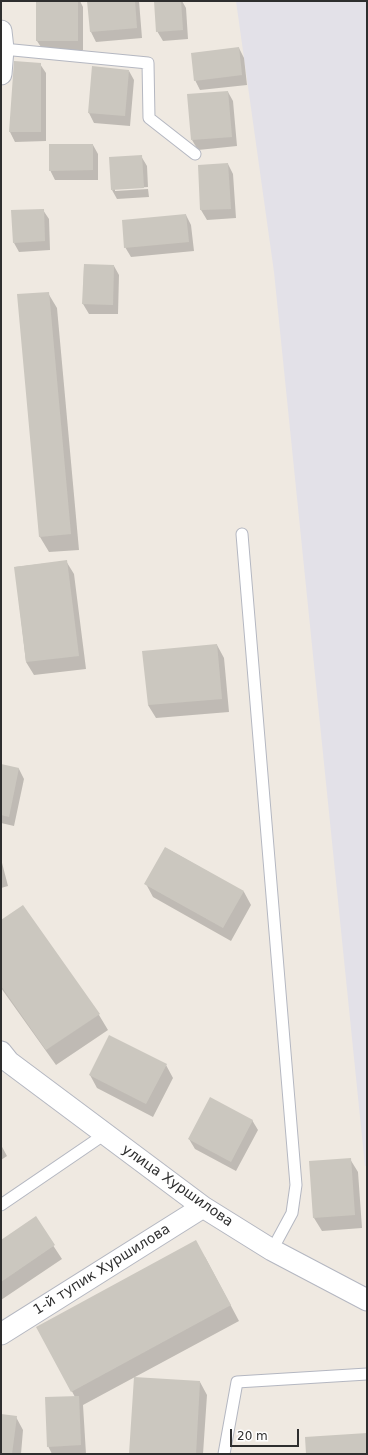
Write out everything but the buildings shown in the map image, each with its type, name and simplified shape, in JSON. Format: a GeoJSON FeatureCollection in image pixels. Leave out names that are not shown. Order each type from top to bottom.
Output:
{"type":"FeatureCollection","features":[{"type":"Feature","properties":{"kind":"street"},"geometry":{"type":"LineString","coordinates":[[1,74],[2,40]]}},
{"type":"Feature","properties":{"kind":"street","name":"улица Хуршилова"},"geometry":{"type":"LineString","coordinates":[[1,1052],[9,1062],[203,1206],[272,1250],[367,1300]]}},
{"type":"Feature","properties":{"kind":"street","name":"1-й тупик Хуршилова"},"geometry":{"type":"LineString","coordinates":[[1,1334],[203,1206]]}},
{"type":"Feature","properties":{"kind":"lane"},"geometry":{"type":"LineString","coordinates":[[2,40],[148,63],[149,118],[195,154]]}},
{"type":"Feature","properties":{"kind":"lane"},"geometry":{"type":"LineString","coordinates":[[242,534],[296,1185],[292,1213],[272,1250]]}},
{"type":"Feature","properties":{"kind":"lane"},"geometry":{"type":"LineString","coordinates":[[1,1204],[105,1134]]}},
{"type":"Feature","properties":{"kind":"lane"},"geometry":{"type":"LineString","coordinates":[[224,1454],[237,1382],[367,1374]]}},
{"type":"Feature","properties":{"kind":"shaded area"},"geometry":{"type":"Polygon","coordinates":[[[236,1],[367,1],[367,1166],[365,1166],[274,272],[236,1]]]}}]}
